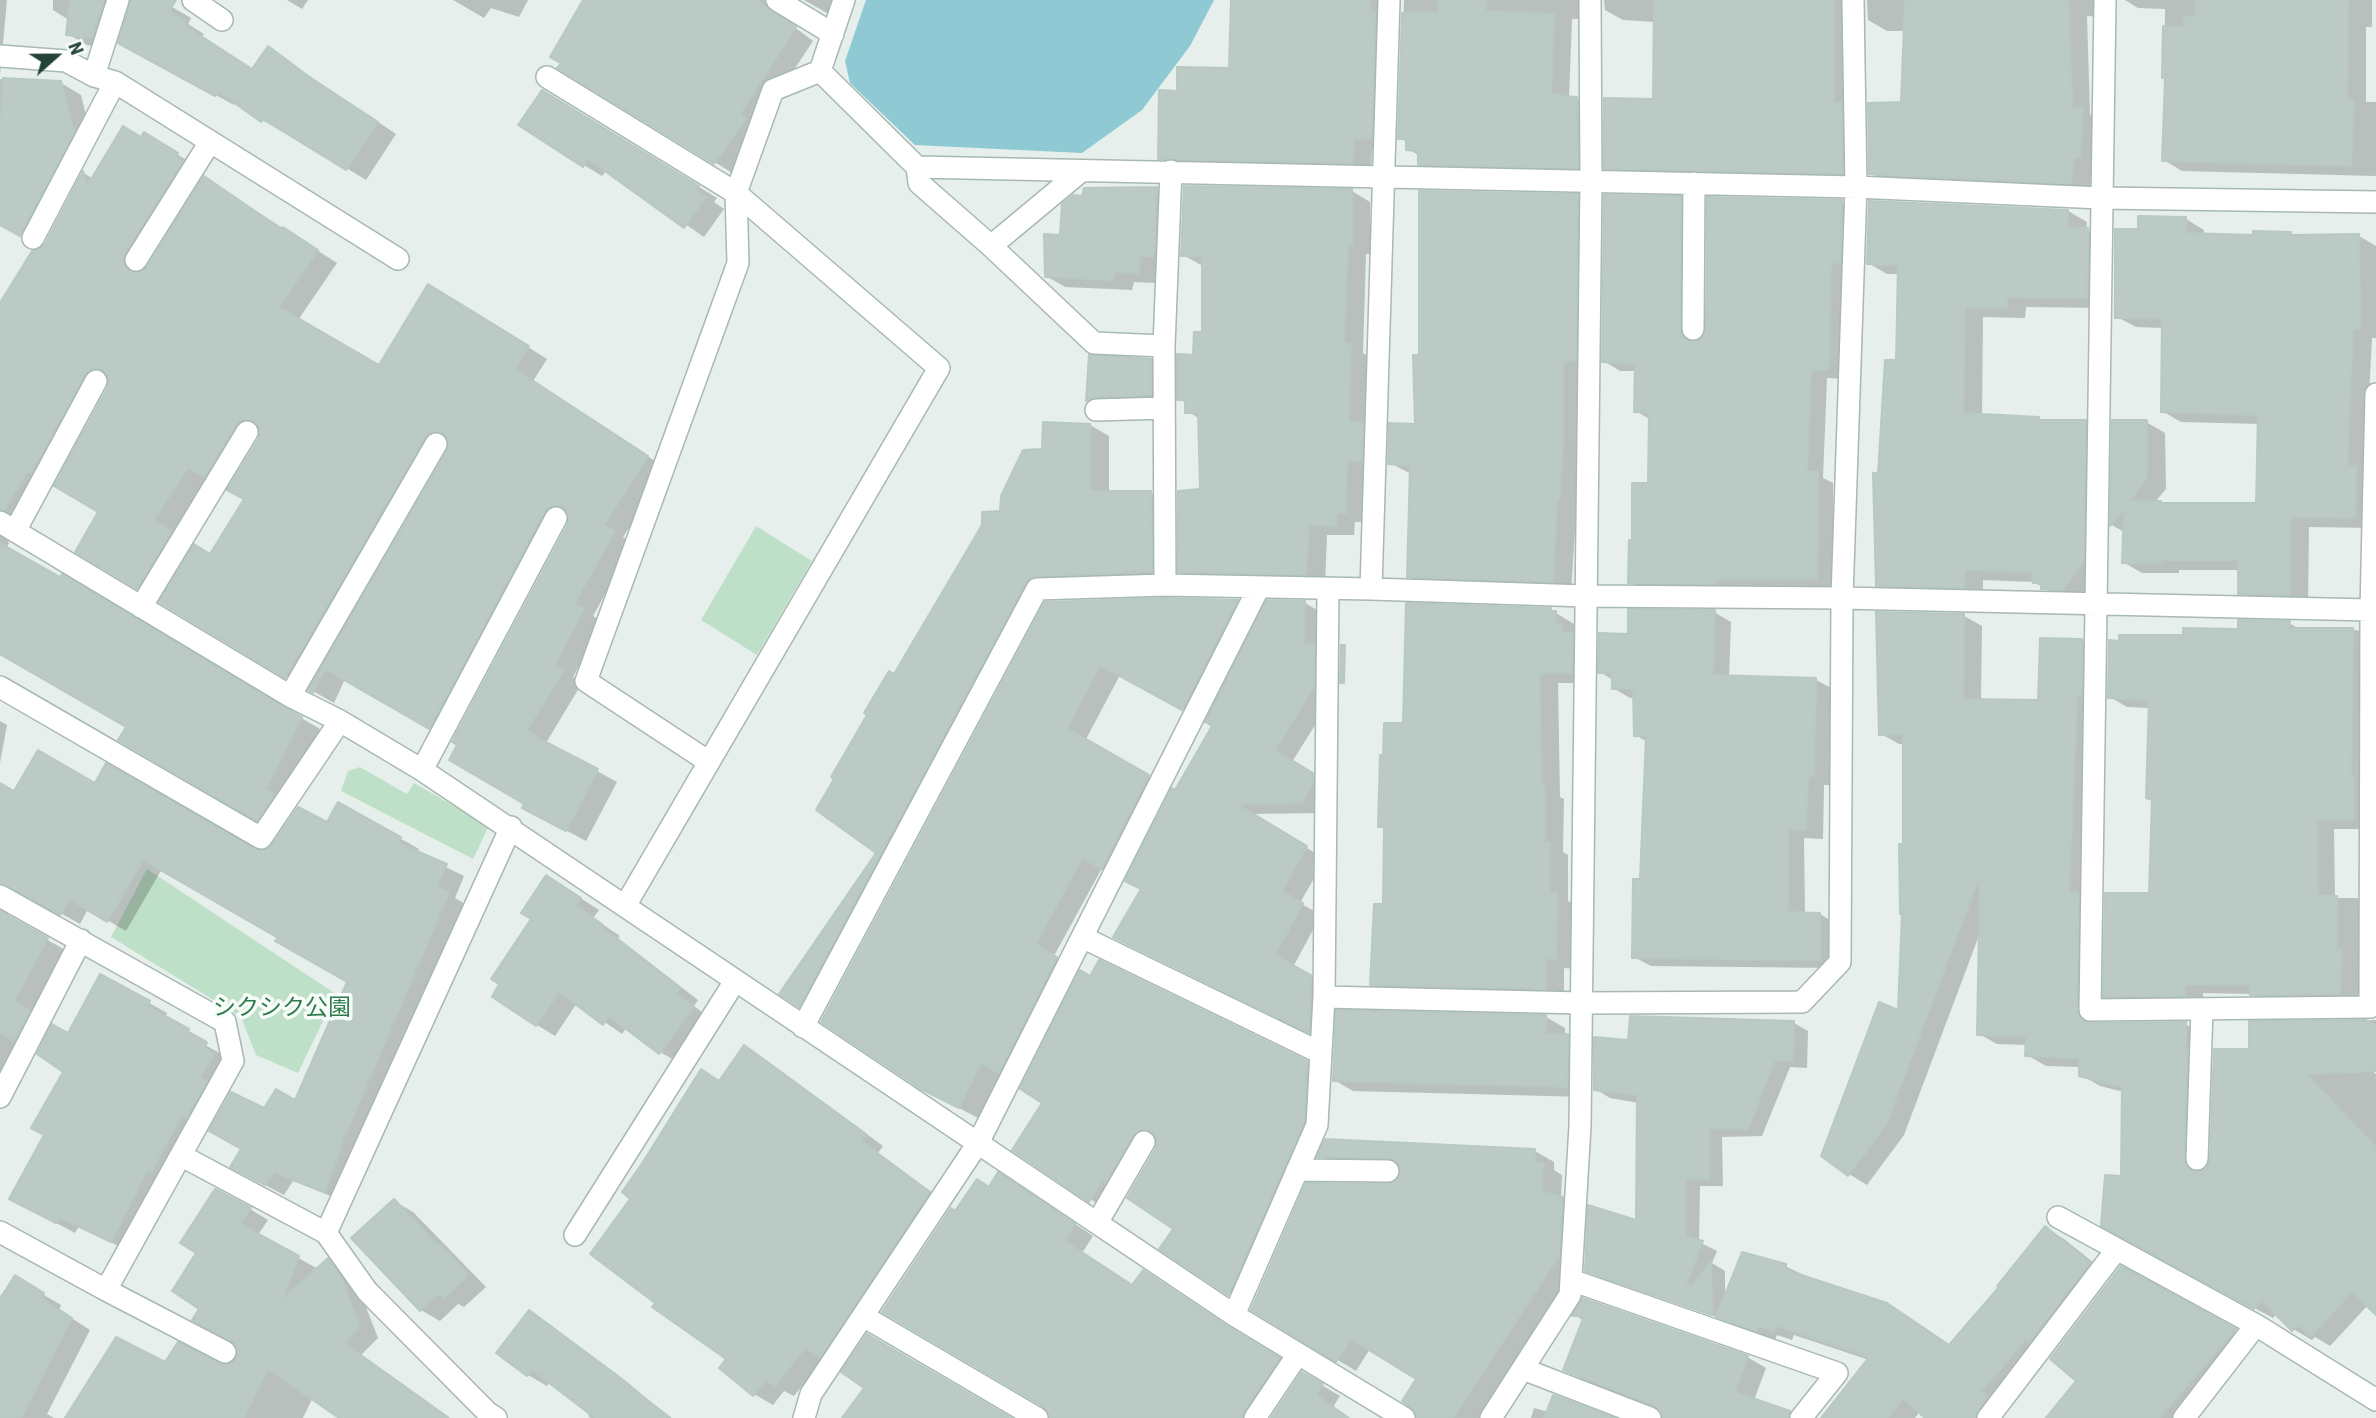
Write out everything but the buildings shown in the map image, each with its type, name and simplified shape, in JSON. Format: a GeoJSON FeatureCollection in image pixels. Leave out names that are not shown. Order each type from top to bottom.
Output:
{"type":"FeatureCollection","features":[{"type":"Feature","properties":{"kind":"street"},"geometry":{"type":"LineString","coordinates":[[94,76],[118,0]]}},
{"type":"Feature","properties":{"kind":"street"},"geometry":{"type":"LineString","coordinates":[[193,0],[222,20]]}},
{"type":"Feature","properties":{"kind":"street"},"geometry":{"type":"LineString","coordinates":[[777,0],[833,34]]}},
{"type":"Feature","properties":{"kind":"street"},"geometry":{"type":"LineString","coordinates":[[709,762],[586,681],[738,263],[736,193],[774,90],[820,71],[844,0]]}},
{"type":"Feature","properties":{"kind":"street"},"geometry":{"type":"LineString","coordinates":[[1371,589],[1389,0]]}},
{"type":"Feature","properties":{"kind":"street"},"geometry":{"type":"LineString","coordinates":[[1491,1418],[1570,1295],[1580,1126],[1582,1003],[1591,181],[1590,0]]}},
{"type":"Feature","properties":{"kind":"street"},"geometry":{"type":"LineString","coordinates":[[1324,997],[1582,1003],[1802,1002],[1840,962],[1842,598],[1856,187],[1853,0]]}},
{"type":"Feature","properties":{"kind":"street"},"geometry":{"type":"LineString","coordinates":[[2105,0],[2090,1010],[2370,1007],[2371,610],[2376,394]]}},
{"type":"Feature","properties":{"kind":"street"},"geometry":{"type":"LineString","coordinates":[[0,56],[66,61],[94,76],[115,82],[398,259]]}},
{"type":"Feature","properties":{"kind":"street"},"geometry":{"type":"LineString","coordinates":[[820,71],[917,167],[919,183],[1094,343],[1164,346]]}},
{"type":"Feature","properties":{"kind":"street"},"geometry":{"type":"LineString","coordinates":[[547,77],[736,193],[939,368],[625,906]]}},
{"type":"Feature","properties":{"kind":"street"},"geometry":{"type":"LineString","coordinates":[[33,238],[115,82]]}},
{"type":"Feature","properties":{"kind":"street"},"geometry":{"type":"LineString","coordinates":[[136,260],[210,142]]}},
{"type":"Feature","properties":{"kind":"street"},"geometry":{"type":"LineString","coordinates":[[917,167],[1694,183],[2101,198],[2376,202]]}},
{"type":"Feature","properties":{"kind":"street"},"geometry":{"type":"LineString","coordinates":[[1165,585],[1163,408],[1171,171]]}},
{"type":"Feature","properties":{"kind":"street"},"geometry":{"type":"LineString","coordinates":[[991,246],[1080,172]]}},
{"type":"Feature","properties":{"kind":"street"},"geometry":{"type":"LineString","coordinates":[[1693,329],[1694,183]]}},
{"type":"Feature","properties":{"kind":"street"},"geometry":{"type":"LineString","coordinates":[[96,381],[7,527],[290,696],[340,721],[422,770],[1234,1315],[1404,1418]]}},
{"type":"Feature","properties":{"kind":"street"},"geometry":{"type":"LineString","coordinates":[[1096,410],[1163,408]]}},
{"type":"Feature","properties":{"kind":"street"},"geometry":{"type":"LineString","coordinates":[[141,607],[247,432]]}},
{"type":"Feature","properties":{"kind":"street"},"geometry":{"type":"LineString","coordinates":[[290,696],[436,444]]}},
{"type":"Feature","properties":{"kind":"street"},"geometry":{"type":"LineString","coordinates":[[422,770],[556,519]]}},
{"type":"Feature","properties":{"kind":"street"},"geometry":{"type":"LineString","coordinates":[[803,1027],[1037,589],[1165,585],[1586,596],[1842,598],[2371,610]]}},
{"type":"Feature","properties":{"kind":"street"},"geometry":{"type":"LineString","coordinates":[[804,1418],[811,1394],[978,1143],[1259,587]]}},
{"type":"Feature","properties":{"kind":"street"},"geometry":{"type":"LineString","coordinates":[[1234,1315],[1317,1125],[1324,997],[1328,589]]}},
{"type":"Feature","properties":{"kind":"street"},"geometry":{"type":"LineString","coordinates":[[0,687],[261,838],[340,721]]}},
{"type":"Feature","properties":{"kind":"street"},"geometry":{"type":"LineString","coordinates":[[326,1233],[510,827]]}},
{"type":"Feature","properties":{"kind":"street"},"geometry":{"type":"LineString","coordinates":[[0,896],[225,1022],[233,1061],[106,1290]]}},
{"type":"Feature","properties":{"kind":"street"},"geometry":{"type":"LineString","coordinates":[[1082,937],[1321,1053]]}},
{"type":"Feature","properties":{"kind":"street"},"geometry":{"type":"LineString","coordinates":[[0,1097],[81,940]]}},
{"type":"Feature","properties":{"kind":"street"},"geometry":{"type":"LineString","coordinates":[[575,1235],[734,981]]}},
{"type":"Feature","properties":{"kind":"street"},"geometry":{"type":"LineString","coordinates":[[2197,1159],[2202,1009]]}},
{"type":"Feature","properties":{"kind":"street"},"geometry":{"type":"LineString","coordinates":[[1097,1223],[1144,1142]]}},
{"type":"Feature","properties":{"kind":"street"},"geometry":{"type":"LineString","coordinates":[[182,1156],[326,1233],[367,1291],[489,1416]]}},
{"type":"Feature","properties":{"kind":"street"},"geometry":{"type":"LineString","coordinates":[[1297,1170],[1388,1171]]}},
{"type":"Feature","properties":{"kind":"street"},"geometry":{"type":"LineString","coordinates":[[2058,1217],[2256,1325],[2376,1400]]}},
{"type":"Feature","properties":{"kind":"street"},"geometry":{"type":"LineString","coordinates":[[0,1232],[225,1352]]}},
{"type":"Feature","properties":{"kind":"street"},"geometry":{"type":"LineString","coordinates":[[1988,1418],[2117,1249]]}},
{"type":"Feature","properties":{"kind":"street"},"geometry":{"type":"LineString","coordinates":[[1571,1280],[1837,1373],[1801,1418]]}},
{"type":"Feature","properties":{"kind":"street"},"geometry":{"type":"LineString","coordinates":[[863,1316],[1037,1418]]}},
{"type":"Feature","properties":{"kind":"street"},"geometry":{"type":"LineString","coordinates":[[2184,1418],[2256,1325]]}},
{"type":"Feature","properties":{"kind":"street"},"geometry":{"type":"LineString","coordinates":[[1255,1418],[1298,1354]]}},
{"type":"Feature","properties":{"kind":"street"},"geometry":{"type":"LineString","coordinates":[[1523,1369],[1650,1418]]}},
{"type":"Feature","properties":{"kind":"green space"},"geometry":{"type":"Polygon","coordinates":[[[756,526],[812,561],[757,655],[701,620],[756,526]]]}},
{"type":"Feature","properties":{"kind":"green space"},"geometry":{"type":"Polygon","coordinates":[[[360,767],[407,794],[414,783],[489,826],[473,859],[341,791],[348,771],[360,767]]]}},
{"type":"Feature","properties":{"kind":"green space","name":"シクシク公園"},"geometry":{"type":"Polygon","coordinates":[[[147,869],[336,994],[298,1073],[256,1055],[241,1017],[111,937],[147,869]]]}},
{"type":"Feature","properties":{"kind":"water"},"geometry":{"type":"Polygon","coordinates":[[[866,0],[1214,0],[1190,46],[1142,110],[1082,153],[915,145],[850,83],[845,61],[866,0]]]}}]}
